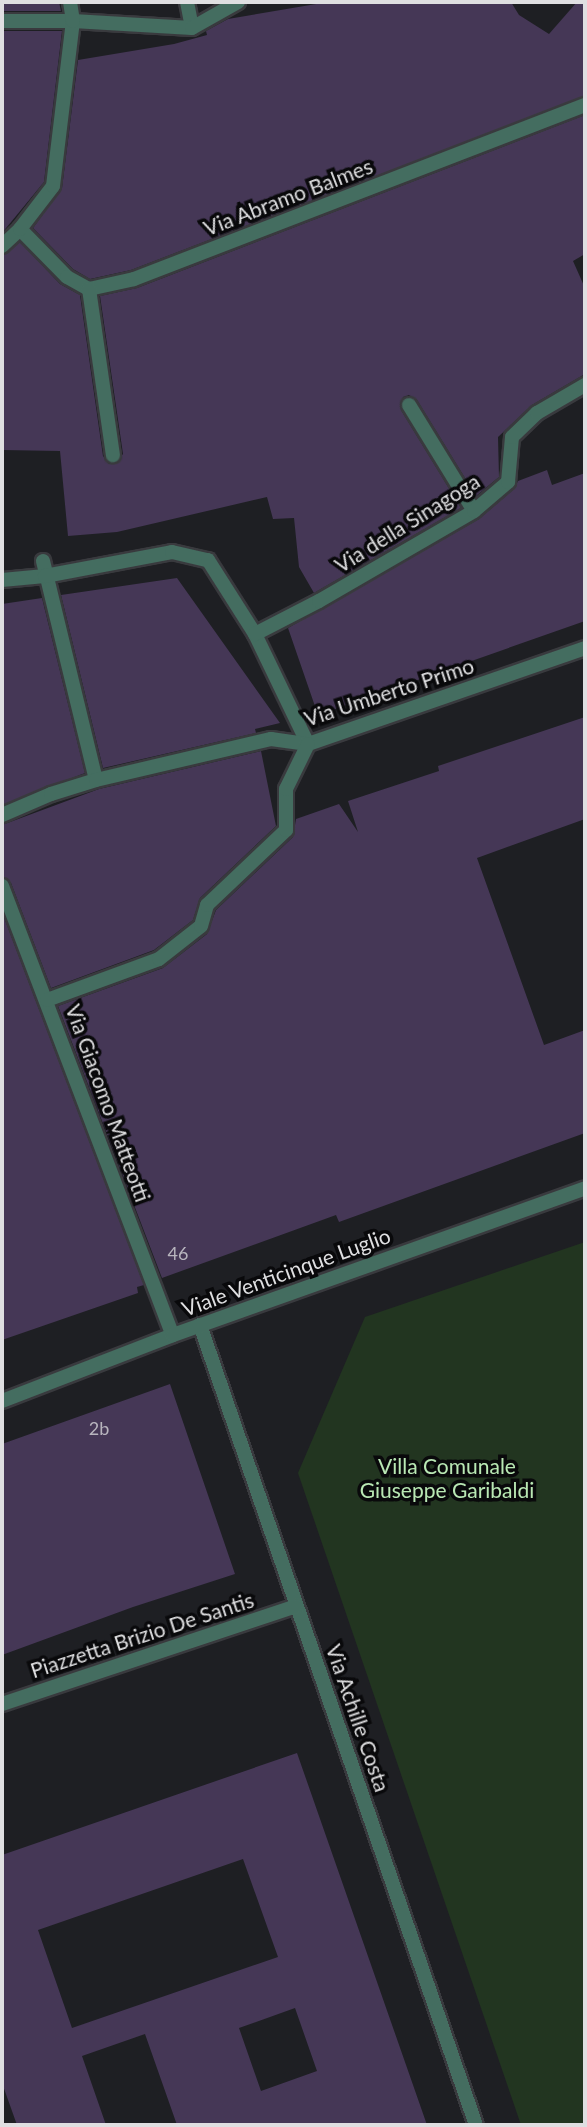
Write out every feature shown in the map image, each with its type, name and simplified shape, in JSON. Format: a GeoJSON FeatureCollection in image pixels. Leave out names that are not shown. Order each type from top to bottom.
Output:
{"type":"FeatureCollection","features":[{"type":"Feature","properties":{"kind":"street"},"geometry":{"type":"LineString","coordinates":[[2,246],[20,229],[53,186],[73,21],[70,2]]}},
{"type":"Feature","properties":{"kind":"street"},"geometry":{"type":"LineString","coordinates":[[187,2],[191,28]]}},
{"type":"Feature","properties":{"kind":"street"},"geometry":{"type":"LineString","coordinates":[[2,21],[73,21],[191,28],[238,2]]}},
{"type":"Feature","properties":{"kind":"street","name":"Via Abramo Balmes"},"geometry":{"type":"LineString","coordinates":[[89,289],[134,279],[585,105]]}},
{"type":"Feature","properties":{"kind":"street"},"geometry":{"type":"LineString","coordinates":[[20,229],[67,277],[89,289],[113,455]]}},
{"type":"Feature","properties":{"kind":"street","name":"Via della Sinagoga"},"geometry":{"type":"LineString","coordinates":[[255,634],[319,601],[474,511],[508,482],[512,437],[537,413],[585,385]]}},
{"type":"Feature","properties":{"kind":"street"},"geometry":{"type":"LineString","coordinates":[[409,405],[474,511]]}},
{"type":"Feature","properties":{"kind":"street"},"geometry":{"type":"LineString","coordinates":[[2,580],[44,568],[172,552],[208,560],[255,634],[308,744],[286,789],[286,830],[206,905],[201,926],[159,959],[47,1000]]}},
{"type":"Feature","properties":{"kind":"street"},"geometry":{"type":"LineString","coordinates":[[44,568],[96,780]]}},
{"type":"Feature","properties":{"kind":"street","name":"Via Umberto Primo"},"geometry":{"type":"LineString","coordinates":[[2,815],[51,794],[96,780],[271,738],[308,744],[585,648]]}},
{"type":"Feature","properties":{"kind":"street","name":"Via Giacomo Matteotti"},"geometry":{"type":"LineString","coordinates":[[2,886],[173,1335]]}},
{"type":"Feature","properties":{"kind":"street","name":"Viale Venticinque Luglio"},"geometry":{"type":"LineString","coordinates":[[2,1401],[200,1325],[585,1188]]}},
{"type":"Feature","properties":{"kind":"street","name":"Via Achille Costa"},"geometry":{"type":"LineString","coordinates":[[200,1325],[476,2125]]}},
{"type":"Feature","properties":{"kind":"street","name":"Piazzetta Brizio De Santis"},"geometry":{"type":"LineString","coordinates":[[2,1704],[296,1606]]}},
{"type":"Feature","properties":{"kind":"green space","name":"Villa Comunale Giuseppe Garibaldi"},"geometry":{"type":"Polygon","coordinates":[[[585,1242],[585,2125],[521,2125],[298,1473],[365,1317],[585,1242]]]}},
{"type":"Feature","properties":{"kind":"building"},"geometry":{"type":"Polygon","coordinates":[[[2,2],[59,2],[61,11],[2,11],[2,2]]]}},
{"type":"Feature","properties":{"kind":"building"},"geometry":{"type":"Polygon","coordinates":[[[328,2],[511,2],[519,15],[549,34],[577,2],[585,2],[585,96],[131,270],[90,279],[73,269],[33,228],[62,188],[78,60],[174,44],[207,35],[206,31],[228,19],[328,2]]]}},
{"type":"Feature","properties":{"kind":"building"},"geometry":{"type":"Polygon","coordinates":[[[2,31],[62,31],[44,182],[2,233],[2,31]]]}},
{"type":"Feature","properties":{"kind":"building"},"geometry":{"type":"Polygon","coordinates":[[[585,115],[585,254],[573,261],[585,288],[585,374],[532,405],[498,437],[499,477],[476,496],[417,400],[409,395],[403,397],[401,410],[461,508],[314,593],[299,567],[294,518],[273,519],[267,497],[117,532],[68,536],[60,451],[2,450],[2,255],[20,242],[60,284],[80,295],[103,456],[109,464],[115,464],[123,454],[100,296],[137,288],[585,115]]]}},
{"type":"Feature","properties":{"kind":"building"},"geometry":{"type":"Polygon","coordinates":[[[547,470],[552,485],[585,473],[585,621],[318,715],[288,628],[479,519],[514,489],[518,481],[547,470]]]}},
{"type":"Feature","properties":{"kind":"building"},"geometry":{"type":"Polygon","coordinates":[[[177,578],[280,723],[255,729],[256,733],[103,768],[61,595],[177,578]]]}},
{"type":"Feature","properties":{"kind":"building"},"geometry":{"type":"Polygon","coordinates":[[[42,598],[85,773],[2,805],[2,604],[42,598]]]}},
{"type":"Feature","properties":{"kind":"building"},"geometry":{"type":"Polygon","coordinates":[[[585,717],[585,819],[477,858],[544,1045],[585,1030],[585,1133],[339,1222],[336,1215],[162,1278],[58,1006],[163,968],[207,934],[216,910],[293,837],[296,819],[339,804],[358,832],[348,801],[439,771],[438,766],[585,717]]]}},
{"type":"Feature","properties":{"kind":"building"},"geometry":{"type":"Polygon","coordinates":[[[261,751],[276,826],[200,898],[193,920],[154,950],[51,988],[11,883],[2,877],[2,825],[99,789],[261,751]]]}},
{"type":"Feature","properties":{"kind":"building"},"geometry":{"type":"Polygon","coordinates":[[[2,912],[144,1285],[137,1287],[138,1293],[2,1340],[2,912]]]}},
{"type":"Feature","properties":{"kind":"building"},"geometry":{"type":"Polygon","coordinates":[[[170,1384],[235,1574],[133,1607],[2,1655],[2,1444],[170,1384]]]}},
{"type":"Feature","properties":{"kind":"building"},"geometry":{"type":"Polygon","coordinates":[[[297,1753],[427,2125],[177,2125],[145,2034],[82,2056],[106,2125],[17,2125],[2,2083],[2,1855],[297,1753]],[[243,1859],[38,1930],[72,2028],[278,1957],[243,1859]],[[295,2008],[239,2028],[261,2091],[317,2071],[295,2008]]]}}]}
